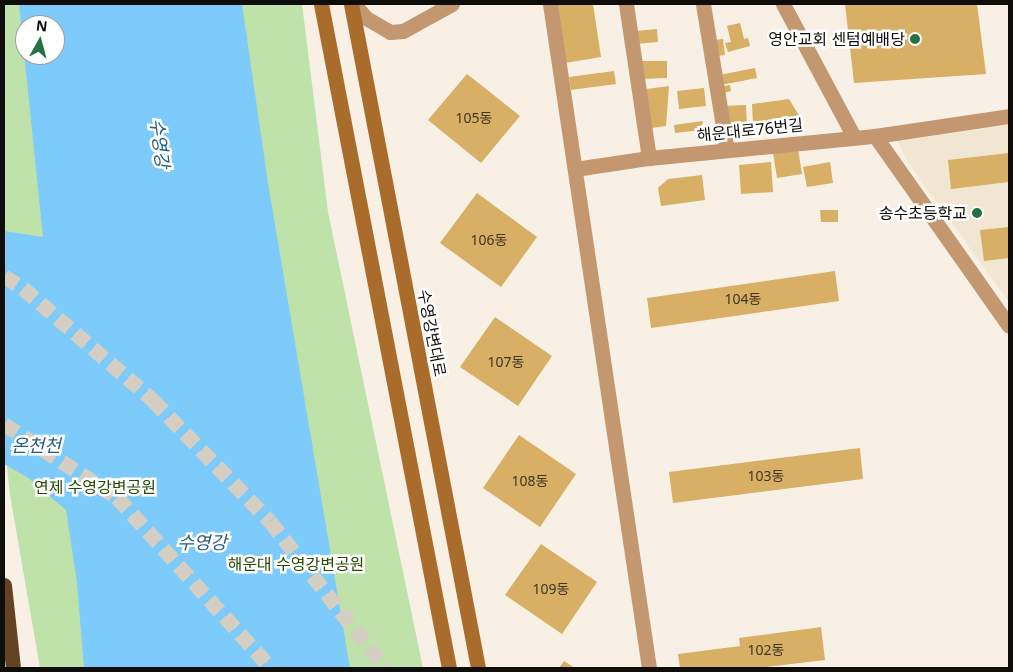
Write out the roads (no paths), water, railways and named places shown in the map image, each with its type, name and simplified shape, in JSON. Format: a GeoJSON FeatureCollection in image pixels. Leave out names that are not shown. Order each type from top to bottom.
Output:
{"type":"FeatureCollection","features":[{"type":"Feature","properties":{"kind":"highway"},"geometry":{"type":"LineString","coordinates":[[4,584],[13,668]]}},
{"type":"Feature","properties":{"kind":"main road"},"geometry":{"type":"LineString","coordinates":[[321,4],[448,668]]}},
{"type":"Feature","properties":{"kind":"main road","name":"수영강변대로"},"geometry":{"type":"LineString","coordinates":[[353,4],[478,668]]}},
{"type":"Feature","properties":{"kind":"street"},"geometry":{"type":"LineString","coordinates":[[353,4],[366,18],[390,32],[404,30],[452,4]]}},
{"type":"Feature","properties":{"kind":"street"},"geometry":{"type":"LineString","coordinates":[[550,4],[649,668]]}},
{"type":"Feature","properties":{"kind":"street"},"geometry":{"type":"LineString","coordinates":[[626,4],[649,158]]}},
{"type":"Feature","properties":{"kind":"street"},"geometry":{"type":"LineString","coordinates":[[703,4],[727,150]]}},
{"type":"Feature","properties":{"kind":"street"},"geometry":{"type":"LineString","coordinates":[[783,4],[854,137]]}},
{"type":"Feature","properties":{"kind":"street","name":"해운대로76번길"},"geometry":{"type":"LineString","coordinates":[[575,169],[649,158],[875,136],[1009,116]]}},
{"type":"Feature","properties":{"kind":"street"},"geometry":{"type":"LineString","coordinates":[[875,136],[1009,326]]}},
{"type":"Feature","properties":{"kind":"water","name":"수영강"},"geometry":{"type":"Polygon","coordinates":[[[19,4],[242,4],[268,183],[350,668],[84,668],[77,583],[66,510],[27,477],[4,464],[4,231],[43,237],[25,65],[65,65],[65,15],[20,15],[19,4]]]}},
{"type":"Feature","properties":{"kind":"tunnel"},"geometry":{"type":"LineString","coordinates":[[4,276],[23,288],[153,400],[270,521],[385,668]]}},
{"type":"Feature","properties":{"kind":"tunnel"},"geometry":{"type":"LineString","coordinates":[[4,424],[117,497],[271,668]]}},
{"type":"Feature","properties":{"kind":"place","name":"영안교회 센텀예배당"},"geometry":{"type":"Point","coordinates":[915,39]}},
{"type":"Feature","properties":{"kind":"place","name":"송수초등학교"},"geometry":{"type":"Point","coordinates":[977,213]}},
{"type":"Feature","properties":{"kind":"water label","name":"온천천"},"geometry":{"type":"Point","coordinates":[36,445]}},
{"type":"Feature","properties":{"kind":"park label","name":"연제 수영강변공원"},"geometry":{"type":"Point","coordinates":[95,487]}},
{"type":"Feature","properties":{"kind":"park label","name":"해운대 수영강변공원"},"geometry":{"type":"Point","coordinates":[296,564]}}]}
